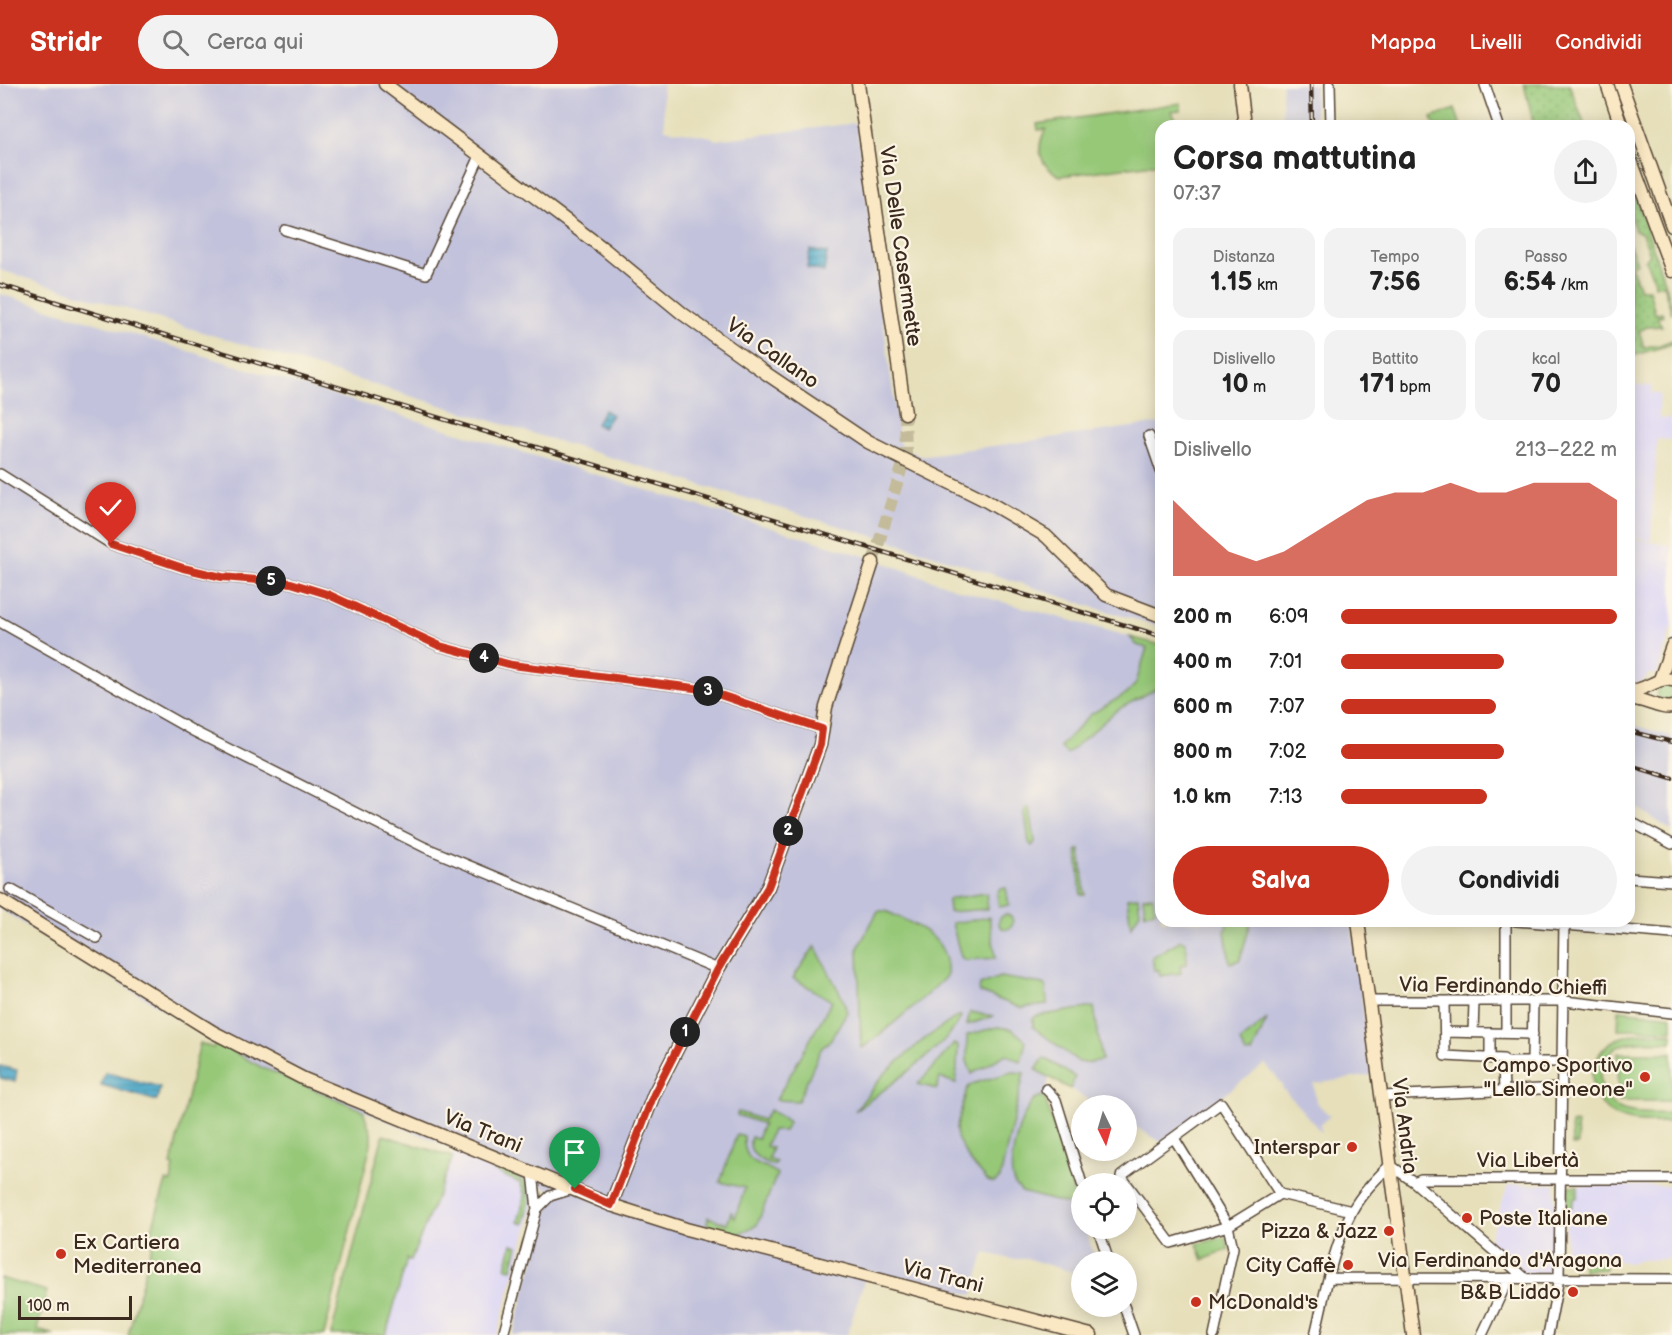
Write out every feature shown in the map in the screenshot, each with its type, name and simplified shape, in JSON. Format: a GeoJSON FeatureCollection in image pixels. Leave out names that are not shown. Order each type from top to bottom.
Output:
{"type":"FeatureCollection","features":[{"type":"Feature","properties":{"kind":"main road","name":"Via Callano"},"geometry":{"type":"LineString","coordinates":[[385,84],[604,249],[683,314],[868,442],[982,499],[1037,531],[1106,595],[1155,614]]}},
{"type":"Feature","properties":{"kind":"main road","name":"Via Delle Casermette"},"geometry":{"type":"LineString","coordinates":[[858,84],[905,413]]}},
{"type":"Feature","properties":{"kind":"main road"},"geometry":{"type":"LineString","coordinates":[[1239,84],[1244,120]]}},
{"type":"Feature","properties":{"kind":"main road"},"geometry":{"type":"LineString","coordinates":[[1607,84],[1619,120]]}},
{"type":"Feature","properties":{"kind":"main road"},"geometry":{"type":"LineString","coordinates":[[1621,84],[1634,120]]}},
{"type":"Feature","properties":{"kind":"main road"},"geometry":{"type":"LineString","coordinates":[[1635,123],[1672,226]]}},
{"type":"Feature","properties":{"kind":"main road"},"geometry":{"type":"LineString","coordinates":[[1635,156],[1640,159],[1644,148]]}},
{"type":"Feature","properties":{"kind":"main road"},"geometry":{"type":"LineString","coordinates":[[1635,167],[1672,271]]}},
{"type":"Feature","properties":{"kind":"main road"},"geometry":{"type":"LineString","coordinates":[[611,1205],[654,1094],[718,969],[768,887],[820,745],[826,707],[873,562]]}},
{"type":"Feature","properties":{"kind":"main road"},"geometry":{"type":"LineString","coordinates":[[1655,704],[1651,695],[1662,682],[1672,646]]}},
{"type":"Feature","properties":{"kind":"main road"},"geometry":{"type":"LineString","coordinates":[[1635,691],[1641,691],[1662,682]]}},
{"type":"Feature","properties":{"kind":"main road"},"geometry":{"type":"LineString","coordinates":[[1635,699],[1647,700],[1664,708],[1672,707]]}},
{"type":"Feature","properties":{"kind":"main road","name":"Via Trani"},"geometry":{"type":"LineString","coordinates":[[0,900],[256,1057],[304,1079],[611,1205],[686,1229],[1091,1335]]}},
{"type":"Feature","properties":{"kind":"main road","name":"Via Andria"},"geometry":{"type":"LineString","coordinates":[[1359,927],[1413,1335]]}},
{"type":"Feature","properties":{"kind":"main road","name":"Via Trani"},"geometry":{"type":"LineString","coordinates":[[1015,1314],[1062,1335]]}},
{"type":"Feature","properties":{"kind":"street"},"geometry":{"type":"LineString","coordinates":[[1330,84],[1331,120]]}},
{"type":"Feature","properties":{"kind":"street"},"geometry":{"type":"LineString","coordinates":[[1485,85],[1497,120]]}},
{"type":"Feature","properties":{"kind":"street"},"geometry":{"type":"LineString","coordinates":[[285,230],[426,274],[480,156]]}},
{"type":"Feature","properties":{"kind":"street"},"geometry":{"type":"LineString","coordinates":[[1149,436],[1155,454]]}},
{"type":"Feature","properties":{"kind":"street"},"geometry":{"type":"LineString","coordinates":[[0,474],[111,544],[183,568],[222,577],[291,583],[327,594],[440,646],[512,665],[702,689],[822,729]]}},
{"type":"Feature","properties":{"kind":"street"},"geometry":{"type":"LineString","coordinates":[[0,622],[195,732],[424,847],[718,969]]}},
{"type":"Feature","properties":{"kind":"street"},"geometry":{"type":"LineString","coordinates":[[1635,824],[1672,844]]}},
{"type":"Feature","properties":{"kind":"street"},"geometry":{"type":"LineString","coordinates":[[1635,878],[1672,881]]}},
{"type":"Feature","properties":{"kind":"street"},"geometry":{"type":"LineString","coordinates":[[10,889],[97,938]]}},
{"type":"Feature","properties":{"kind":"street"},"geometry":{"type":"LineString","coordinates":[[39,924],[45,910]]}},
{"type":"Feature","properties":{"kind":"street"},"geometry":{"type":"LineString","coordinates":[[1506,927],[1506,1033]]}},
{"type":"Feature","properties":{"kind":"street"},"geometry":{"type":"LineString","coordinates":[[1548,1335],[1559,1278],[1564,927]]}},
{"type":"Feature","properties":{"kind":"street"},"geometry":{"type":"LineString","coordinates":[[1603,927],[1672,934]]}},
{"type":"Feature","properties":{"kind":"street","name":"Via Ferdinando Chieffi"},"geometry":{"type":"LineString","coordinates":[[1369,1001],[1444,1003],[1564,1001],[1672,1013]]}},
{"type":"Feature","properties":{"kind":"street"},"geometry":{"type":"LineString","coordinates":[[1532,1061],[1533,1002]]}},
{"type":"Feature","properties":{"kind":"street"},"geometry":{"type":"LineString","coordinates":[[1444,1003],[1445,1056],[1503,1059],[1504,1091]]}},
{"type":"Feature","properties":{"kind":"street"},"geometry":{"type":"LineString","coordinates":[[1473,1032],[1474,1003]]}},
{"type":"Feature","properties":{"kind":"street"},"geometry":{"type":"LineString","coordinates":[[1445,1032],[1533,1034]]}},
{"type":"Feature","properties":{"kind":"street"},"geometry":{"type":"LineString","coordinates":[[1490,1033],[1490,1058]]}},
{"type":"Feature","properties":{"kind":"street"},"geometry":{"type":"LineString","coordinates":[[1503,1062],[1563,1062]]}},
{"type":"Feature","properties":{"kind":"street"},"geometry":{"type":"LineString","coordinates":[[1382,1096],[1563,1088]]}},
{"type":"Feature","properties":{"kind":"street"},"geometry":{"type":"LineString","coordinates":[[1047,1089],[1056,1100],[1079,1173]]}},
{"type":"Feature","properties":{"kind":"street"},"geometry":{"type":"LineString","coordinates":[[1280,1194],[1228,1226],[1171,1243],[1121,1176],[1221,1103],[1280,1194],[1352,1211]]}},
{"type":"Feature","properties":{"kind":"street"},"geometry":{"type":"LineString","coordinates":[[1174,1138],[1228,1226],[1233,1248],[1232,1263],[1215,1335]]}},
{"type":"Feature","properties":{"kind":"street"},"geometry":{"type":"LineString","coordinates":[[1315,1335],[1329,1278],[1352,1211],[1369,1187],[1390,1165],[1414,1182],[1525,1278]]}},
{"type":"Feature","properties":{"kind":"street"},"geometry":{"type":"LineString","coordinates":[[503,1335],[537,1209],[533,1173]]}},
{"type":"Feature","properties":{"kind":"street","name":"Via Libertà"},"geometry":{"type":"LineString","coordinates":[[1414,1182],[1421,1179],[1672,1179]]}},
{"type":"Feature","properties":{"kind":"street"},"geometry":{"type":"LineString","coordinates":[[537,1209],[550,1196],[575,1189]]}},
{"type":"Feature","properties":{"kind":"street","name":"Via Ferdinando d'Aragona"},"geometry":{"type":"LineString","coordinates":[[1329,1278],[1672,1279]]}},
{"type":"Feature","properties":{"kind":"street"},"geometry":{"type":"LineString","coordinates":[[1482,1335],[1509,1278]]}},
{"type":"Feature","properties":{"kind":"street"},"geometry":{"type":"LineString","coordinates":[[1128,1317],[1134,1335]]}},
{"type":"Feature","properties":{"kind":"shaded area"},"geometry":{"type":"Polygon","coordinates":[[[0,84],[662,84],[665,129],[712,137],[715,140],[856,123],[900,445],[919,456],[1155,424],[1155,625],[900,544],[0,270],[0,84]]]}},
{"type":"Feature","properties":{"kind":"shaded area"},"geometry":{"type":"Polygon","coordinates":[[[1282,84],[1315,84],[1315,120],[1283,120],[1282,84]]]}},
{"type":"Feature","properties":{"kind":"shaded area"},"geometry":{"type":"Polygon","coordinates":[[[0,294],[871,558],[962,591],[1155,643],[1155,927],[1352,927],[1372,1075],[1314,1084],[1316,1102],[1330,1116],[1320,1124],[1322,1133],[1282,1088],[1283,1085],[1265,1064],[1161,1142],[1137,1128],[1137,1095],[1080,1095],[1049,1077],[1045,1101],[1071,1185],[1071,1239],[1088,1239],[1093,1251],[1071,1251],[1071,1272],[1029,1259],[1011,1259],[986,1253],[973,1295],[867,1271],[847,1335],[513,1335],[553,1191],[261,1067],[216,1042],[0,909],[0,294]]]}},
{"type":"Feature","properties":{"kind":"shaded area"},"geometry":{"type":"Polygon","coordinates":[[[1635,385],[1652,386],[1651,393],[1660,394],[1659,418],[1671,419],[1672,395],[1672,440],[1657,439],[1651,541],[1635,537],[1635,385]]]}},
{"type":"Feature","properties":{"kind":"shaded area"},"geometry":{"type":"Polygon","coordinates":[[[1635,539],[1672,546],[1672,626],[1657,674],[1649,674],[1641,682],[1635,684],[1635,539]]]}},
{"type":"Feature","properties":{"kind":"shaded area"},"geometry":{"type":"Polygon","coordinates":[[[1635,726],[1672,736],[1672,831],[1635,806],[1635,726]]]}},
{"type":"Feature","properties":{"kind":"shaded area"},"geometry":{"type":"Polygon","coordinates":[[[456,1148],[529,1181],[533,1191],[534,1204],[497,1335],[386,1335],[407,1259],[411,1260],[456,1148]]]}},
{"type":"Feature","properties":{"kind":"shaded area"},"geometry":{"type":"Polygon","coordinates":[[[1555,1184],[1554,1273],[1525,1274],[1488,1243],[1508,1185],[1555,1184]]]}},
{"type":"Feature","properties":{"kind":"shaded area"},"geometry":{"type":"Polygon","coordinates":[[[1569,1186],[1669,1186],[1670,1259],[1641,1260],[1630,1263],[1609,1259],[1566,1258],[1566,1208],[1569,1186]]]}},
{"type":"Feature","properties":{"kind":"green space"},"geometry":{"type":"Polygon","coordinates":[[[1524,84],[1569,84],[1583,120],[1533,120],[1524,84]]]}},
{"type":"Feature","properties":{"kind":"green space"},"geometry":{"type":"Polygon","coordinates":[[[1181,103],[1181,110],[1171,111],[1178,120],[1155,120],[1155,164],[1060,176],[1043,162],[1040,150],[1046,129],[1038,130],[1037,124],[1181,103]]]}},
{"type":"Feature","properties":{"kind":"green space"},"geometry":{"type":"Polygon","coordinates":[[[1455,109],[1459,120],[1432,120],[1431,118],[1455,109]]]}},
{"type":"Feature","properties":{"kind":"green space"},"geometry":{"type":"Polygon","coordinates":[[[1635,194],[1672,305],[1672,314],[1663,284],[1654,286],[1655,281],[1645,260],[1650,255],[1642,233],[1635,231],[1635,194]]]}},
{"type":"Feature","properties":{"kind":"green space"},"geometry":{"type":"Polygon","coordinates":[[[1635,276],[1640,289],[1649,289],[1655,314],[1662,312],[1663,315],[1657,318],[1662,326],[1647,327],[1639,331],[1644,347],[1660,345],[1672,340],[1672,344],[1635,355],[1635,276]]]}},
{"type":"Feature","properties":{"kind":"green space"},"geometry":{"type":"Polygon","coordinates":[[[1130,637],[1155,643],[1155,689],[1117,710],[1067,754],[1060,747],[1091,714],[1129,692],[1136,683],[1147,648],[1137,645],[1130,637]]]}},
{"type":"Feature","properties":{"kind":"green space"},"geometry":{"type":"Polygon","coordinates":[[[1665,685],[1671,687],[1673,693],[1671,699],[1665,701],[1659,699],[1657,693],[1659,687],[1665,685]]]}},
{"type":"Feature","properties":{"kind":"green space"},"geometry":{"type":"Polygon","coordinates":[[[1152,769],[1155,769],[1155,793],[1152,769]]]}},
{"type":"Feature","properties":{"kind":"green space"},"geometry":{"type":"Polygon","coordinates":[[[1030,808],[1035,842],[1032,846],[1029,843],[1025,813],[1025,809],[1030,808]]]}},
{"type":"Feature","properties":{"kind":"green space"},"geometry":{"type":"Polygon","coordinates":[[[1077,850],[1080,850],[1085,895],[1081,895],[1077,850]]]}},
{"type":"Feature","properties":{"kind":"green space"},"geometry":{"type":"Polygon","coordinates":[[[1000,888],[1006,888],[1009,905],[999,907],[997,894],[1000,888]]]}},
{"type":"Feature","properties":{"kind":"green space"},"geometry":{"type":"Polygon","coordinates":[[[986,893],[988,909],[949,912],[948,899],[986,893]]]}},
{"type":"Feature","properties":{"kind":"green space"},"geometry":{"type":"Polygon","coordinates":[[[1153,896],[1155,911],[1145,913],[1143,897],[1153,896]]]}},
{"type":"Feature","properties":{"kind":"green space"},"geometry":{"type":"Polygon","coordinates":[[[1138,897],[1140,912],[1131,927],[1127,898],[1138,897]]]}},
{"type":"Feature","properties":{"kind":"green space"},"geometry":{"type":"Polygon","coordinates":[[[878,911],[886,911],[919,927],[936,941],[943,950],[947,975],[877,1037],[861,1048],[858,948],[878,911]]]}},
{"type":"Feature","properties":{"kind":"green space"},"geometry":{"type":"Polygon","coordinates":[[[1006,915],[1011,917],[1013,922],[1011,927],[1006,929],[1001,927],[999,922],[1001,917],[1006,915]]]}},
{"type":"Feature","properties":{"kind":"green space"},"geometry":{"type":"Polygon","coordinates":[[[989,917],[996,958],[965,960],[961,957],[952,923],[989,917]]]}},
{"type":"Feature","properties":{"kind":"green space"},"geometry":{"type":"Polygon","coordinates":[[[1226,927],[1249,927],[1240,960],[1230,963],[1226,927]]]}},
{"type":"Feature","properties":{"kind":"green space"},"geometry":{"type":"Polygon","coordinates":[[[1181,940],[1186,943],[1187,964],[1180,965],[1181,973],[1160,976],[1159,970],[1154,970],[1152,957],[1181,940]]]}},
{"type":"Feature","properties":{"kind":"green space"},"geometry":{"type":"Polygon","coordinates":[[[815,946],[843,999],[847,1012],[831,1039],[821,1049],[798,1101],[776,1100],[832,1001],[793,978],[815,946]]]}},
{"type":"Feature","properties":{"kind":"green space"},"geometry":{"type":"Polygon","coordinates":[[[1000,977],[1043,984],[1046,987],[1047,1005],[1021,1008],[979,992],[980,985],[1000,977]]]}},
{"type":"Feature","properties":{"kind":"green space"},"geometry":{"type":"Polygon","coordinates":[[[1094,1007],[1102,1060],[1079,1062],[1033,1027],[1033,1019],[1036,1016],[1094,1007]]]}},
{"type":"Feature","properties":{"kind":"green space"},"geometry":{"type":"Polygon","coordinates":[[[1619,1010],[1672,1016],[1672,1030],[1618,1029],[1619,1010]]]}},
{"type":"Feature","properties":{"kind":"green space"},"geometry":{"type":"Polygon","coordinates":[[[970,1012],[994,1016],[967,1025],[970,1012]]]}},
{"type":"Feature","properties":{"kind":"green space"},"geometry":{"type":"Polygon","coordinates":[[[961,1016],[955,1028],[930,1054],[855,1111],[884,1074],[923,1040],[961,1016]]]}},
{"type":"Feature","properties":{"kind":"green space"},"geometry":{"type":"Polygon","coordinates":[[[1267,1019],[1252,1053],[1246,1054],[1240,1042],[1267,1019]]]}},
{"type":"Feature","properties":{"kind":"green space"},"geometry":{"type":"Polygon","coordinates":[[[997,1027],[1012,1029],[1026,1041],[1021,1062],[1006,1054],[972,1074],[967,1061],[967,1035],[997,1027]]]}},
{"type":"Feature","properties":{"kind":"green space"},"geometry":{"type":"Polygon","coordinates":[[[1642,1033],[1672,1033],[1672,1042],[1636,1042],[1616,1048],[1604,1062],[1600,1080],[1606,1097],[1612,1104],[1633,1112],[1672,1113],[1672,1122],[1633,1121],[1610,1112],[1601,1104],[1595,1093],[1593,1082],[1596,1059],[1603,1049],[1613,1041],[1627,1036],[1642,1033]]]}},
{"type":"Feature","properties":{"kind":"green space"},"geometry":{"type":"Polygon","coordinates":[[[216,1042],[261,1067],[363,1110],[371,1133],[371,1144],[324,1335],[128,1335],[153,1241],[149,1239],[166,1181],[171,1182],[174,1166],[171,1165],[200,1043],[213,1048],[216,1042]]]}},
{"type":"Feature","properties":{"kind":"green space"},"geometry":{"type":"Polygon","coordinates":[[[954,1044],[958,1046],[956,1083],[940,1078],[937,1089],[918,1084],[954,1044]]]}},
{"type":"Feature","properties":{"kind":"green space","name":"Campo Sportivo \"Lello Simeone\""},"geometry":{"type":"Polygon","coordinates":[[[1618,1053],[1672,1053],[1672,1101],[1619,1101],[1618,1053]]]}},
{"type":"Feature","properties":{"kind":"green space"},"geometry":{"type":"Polygon","coordinates":[[[1044,1058],[1075,1077],[1070,1089],[1036,1070],[1044,1058]]]}},
{"type":"Feature","properties":{"kind":"green space"},"geometry":{"type":"Polygon","coordinates":[[[1012,1072],[1024,1073],[1000,1178],[994,1183],[988,1181],[970,1161],[957,1138],[956,1129],[967,1089],[972,1084],[1012,1072]]]}},
{"type":"Feature","properties":{"kind":"green space"},"geometry":{"type":"Polygon","coordinates":[[[1042,1096],[1045,1098],[1071,1184],[1071,1205],[1022,1192],[1013,1181],[1012,1157],[1018,1132],[1022,1119],[1035,1100],[1042,1096]]]}},
{"type":"Feature","properties":{"kind":"green space"},"geometry":{"type":"Polygon","coordinates":[[[770,1110],[789,1122],[784,1131],[772,1130],[766,1146],[772,1148],[768,1159],[776,1162],[774,1165],[764,1162],[751,1148],[751,1137],[757,1139],[763,1124],[737,1115],[738,1112],[763,1120],[770,1110]]]}},
{"type":"Feature","properties":{"kind":"green space"},"geometry":{"type":"Polygon","coordinates":[[[1577,1123],[1578,1145],[1572,1145],[1571,1124],[1577,1123]]]}},
{"type":"Feature","properties":{"kind":"green space"},"geometry":{"type":"Polygon","coordinates":[[[737,1134],[744,1136],[744,1146],[751,1159],[777,1174],[757,1225],[738,1234],[707,1225],[708,1217],[727,1224],[731,1212],[735,1218],[745,1188],[720,1182],[737,1134]]]}},
{"type":"Feature","properties":{"kind":"green space"},"geometry":{"type":"Polygon","coordinates":[[[383,1135],[453,1157],[411,1260],[407,1259],[386,1335],[331,1335],[383,1135]]]}},
{"type":"Feature","properties":{"kind":"green space"},"geometry":{"type":"Polygon","coordinates":[[[488,1165],[511,1173],[526,1183],[530,1201],[524,1224],[518,1222],[525,1195],[520,1183],[492,1170],[488,1165]]]}},
{"type":"Feature","properties":{"kind":"green space"},"geometry":{"type":"Polygon","coordinates":[[[1569,1186],[1578,1186],[1578,1197],[1575,1198],[1571,1208],[1566,1208],[1569,1186]]]}},
{"type":"Feature","properties":{"kind":"green space"},"geometry":{"type":"Polygon","coordinates":[[[1225,1237],[1229,1249],[1203,1260],[1197,1244],[1225,1237]]]}},
{"type":"Feature","properties":{"kind":"green space"},"geometry":{"type":"Polygon","coordinates":[[[512,1244],[518,1246],[512,1269],[506,1268],[512,1244]]]}},
{"type":"Feature","properties":{"kind":"green space"},"geometry":{"type":"Polygon","coordinates":[[[1583,1263],[1606,1263],[1606,1269],[1583,1270],[1583,1263]]]}},
{"type":"Feature","properties":{"kind":"green space"},"geometry":{"type":"Polygon","coordinates":[[[0,1278],[47,1291],[37,1330],[55,1335],[0,1335],[0,1278]]]}},
{"type":"Feature","properties":{"kind":"water"},"geometry":{"type":"Polygon","coordinates":[[[810,250],[827,253],[824,272],[807,268],[810,250]]]}},
{"type":"Feature","properties":{"kind":"water"},"geometry":{"type":"Polygon","coordinates":[[[604,410],[612,415],[603,428],[596,424],[604,410]]]}},
{"type":"Feature","properties":{"kind":"water"},"geometry":{"type":"Polygon","coordinates":[[[0,1066],[17,1070],[15,1082],[0,1078],[0,1066]]]}},
{"type":"Feature","properties":{"kind":"water"},"geometry":{"type":"Polygon","coordinates":[[[105,1072],[160,1087],[157,1101],[101,1085],[105,1072]]]}},
{"type":"Feature","properties":{"kind":"tunnel"},"geometry":{"type":"LineString","coordinates":[[873,562],[906,454],[905,413]]}},
{"type":"Feature","properties":{"kind":"railway"},"geometry":{"type":"LineString","coordinates":[[1311,84],[1312,120]]}},
{"type":"Feature","properties":{"kind":"railway"},"geometry":{"type":"LineString","coordinates":[[0,285],[1155,634]]}},
{"type":"Feature","properties":{"kind":"railway"},"geometry":{"type":"LineString","coordinates":[[1635,733],[1672,742]]}},
{"type":"Feature","properties":{"kind":"railway"},"geometry":{"type":"LineString","coordinates":[[1635,767],[1672,778]]}},
{"type":"Feature","properties":{"kind":"place","name":"Campo Sportivo \"Lello Simeone\""},"geometry":{"type":"Point","coordinates":[1645,1077]}},
{"type":"Feature","properties":{"kind":"place","name":"Interspar"},"geometry":{"type":"Point","coordinates":[1352,1147]}},
{"type":"Feature","properties":{"kind":"place","name":"Poste Italiane"},"geometry":{"type":"Point","coordinates":[1467,1218]}},
{"type":"Feature","properties":{"kind":"place","name":"Pizza & Jazz"},"geometry":{"type":"Point","coordinates":[1389,1231]}},
{"type":"Feature","properties":{"kind":"place","name":"Ex Cartiera Mediterranea"},"geometry":{"type":"Point","coordinates":[61,1254]}},
{"type":"Feature","properties":{"kind":"place","name":"City Caffè"},"geometry":{"type":"Point","coordinates":[1348,1265]}},
{"type":"Feature","properties":{"kind":"place","name":"B&B Liddo"},"geometry":{"type":"Point","coordinates":[1573,1292]}},
{"type":"Feature","properties":{"kind":"place","name":"McDonald's"},"geometry":{"type":"Point","coordinates":[1196,1302]}},
{"type":"Feature","properties":{"kind":"route"},"geometry":{"type":"LineString","coordinates":[[111,544],[183,568],[222,577],[291,583],[327,594],[440,646],[512,665],[702,689],[822,729],[820,745],[768,887],[718,969],[654,1094],[611,1205],[575,1189]]}}]}
